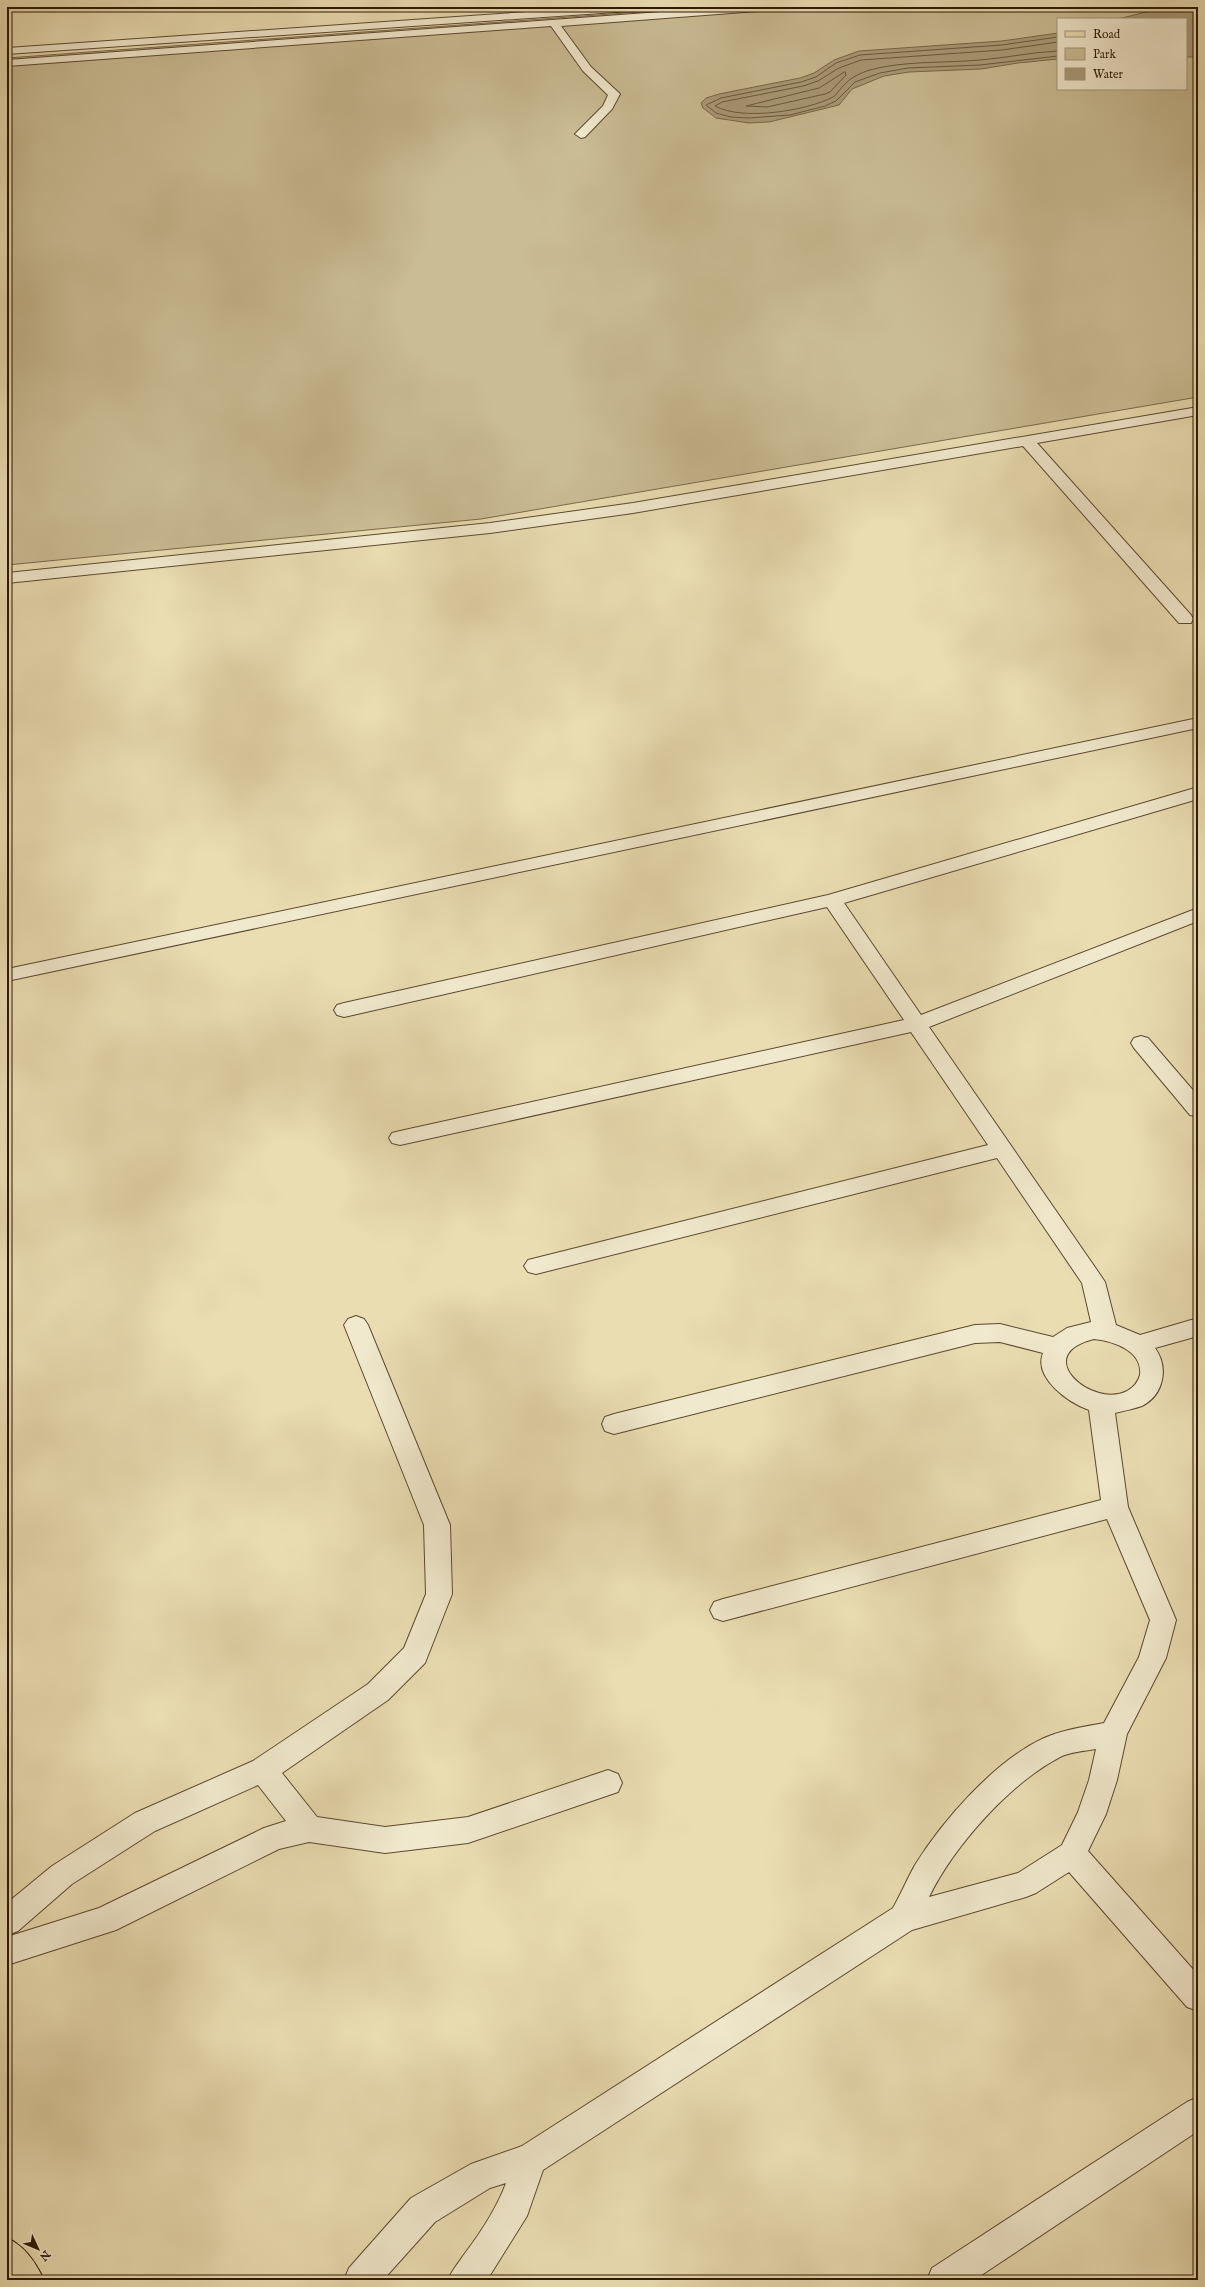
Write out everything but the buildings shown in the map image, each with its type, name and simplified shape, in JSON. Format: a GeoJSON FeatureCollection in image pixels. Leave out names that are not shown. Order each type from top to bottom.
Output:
{"type":"FeatureCollection","features":[{"type":"Feature","properties":{"kind":"main road"},"geometry":{"type":"LineString","coordinates":[[7,2255],[27,2280]]}},
{"type":"Feature","properties":{"kind":"street"},"geometry":{"type":"LineString","coordinates":[[7,51],[645,7]]}},
{"type":"Feature","properties":{"kind":"street"},"geometry":{"type":"LineString","coordinates":[[7,63],[772,7]]}},
{"type":"Feature","properties":{"kind":"street"},"geometry":{"type":"LineString","coordinates":[[554,23],[587,68],[614,94],[608,107],[581,134]]}},
{"type":"Feature","properties":{"kind":"street"},"geometry":{"type":"LineString","coordinates":[[7,578],[490,528],[633,508],[1198,411]]}},
{"type":"Feature","properties":{"kind":"street"},"geometry":{"type":"LineString","coordinates":[[1182,414],[1198,428]]}},
{"type":"Feature","properties":{"kind":"street"},"geometry":{"type":"LineString","coordinates":[[1027,441],[1185,619]]}},
{"type":"Feature","properties":{"kind":"street"},"geometry":{"type":"LineString","coordinates":[[7,975],[1198,723]]}},
{"type":"Feature","properties":{"kind":"street"},"geometry":{"type":"LineString","coordinates":[[344,1010],[832,900],[1195,794]]}},
{"type":"Feature","properties":{"kind":"street"},"geometry":{"type":"LineString","coordinates":[[832,900],[1093,1282],[1105,1331]]}},
{"type":"Feature","properties":{"kind":"street"},"geometry":{"type":"LineString","coordinates":[[400,1138],[917,1024],[1198,914]]}},
{"type":"Feature","properties":{"kind":"street"},"geometry":{"type":"LineString","coordinates":[[1141,1043],[1198,1110]]}},
{"type":"Feature","properties":{"kind":"street"},"geometry":{"type":"LineString","coordinates":[[536,1266],[1002,1149]]}},
{"type":"Feature","properties":{"kind":"street"},"geometry":{"type":"LineString","coordinates":[[7,1921],[62,1875],[145,1822],[263,1770],[378,1692],[415,1655],[439,1594],[436,1525],[356,1325]]}},
{"type":"Feature","properties":{"kind":"street"},"geometry":{"type":"LineString","coordinates":[[1138,1344],[1198,1327]]}},
{"type":"Feature","properties":{"kind":"street"},"geometry":{"type":"LineString","coordinates":[[1094,1330],[1105,1331],[1117,1333],[1138,1344],[1151,1360],[1153,1378],[1144,1394],[1125,1403],[1101,1404],[1077,1396],[1061,1382],[1053,1364],[1057,1347],[1072,1335],[1094,1330]]}},
{"type":"Feature","properties":{"kind":"street"},"geometry":{"type":"LineString","coordinates":[[614,1424],[975,1334],[1000,1333],[1057,1347]]}},
{"type":"Feature","properties":{"kind":"street"},"geometry":{"type":"LineString","coordinates":[[361,2280],[423,2210],[482,2174],[530,2159],[904,1918],[1026,1884],[1072,1854],[1092,1814],[1103,1780],[1113,1733],[1152,1658],[1163,1620],[1115,1507],[1101,1404]]}},
{"type":"Feature","properties":{"kind":"street"},"geometry":{"type":"LineString","coordinates":[[723,1610],[1115,1507]]}},
{"type":"Feature","properties":{"kind":"street"},"geometry":{"type":"LineString","coordinates":[[904,1918],[928,1869],[993,1792],[1024,1766],[1052,1747],[1113,1733]]}},
{"type":"Feature","properties":{"kind":"street"},"geometry":{"type":"LineString","coordinates":[[263,1770],[309,1829]]}},
{"type":"Feature","properties":{"kind":"street"},"geometry":{"type":"LineString","coordinates":[[7,1951],[105,1920],[274,1837],[309,1829],[385,1840],[468,1830],[608,1783]]}},
{"type":"Feature","properties":{"kind":"street"},"geometry":{"type":"LineString","coordinates":[[1072,1854],[1198,1997]]}},
{"type":"Feature","properties":{"kind":"street"},"geometry":{"type":"LineString","coordinates":[[944,2280],[1198,2113]]}},
{"type":"Feature","properties":{"kind":"street"},"geometry":{"type":"LineString","coordinates":[[465,2280],[476,2268],[515,2204],[530,2159]]}},
{"type":"Feature","properties":{"kind":"green space"},"geometry":{"type":"Polygon","coordinates":[[[707,7],[1198,7],[1198,397],[481,519],[7,565],[7,58],[707,7]]]}},
{"type":"Feature","properties":{"kind":"water"},"geometry":{"type":"Polygon","coordinates":[[[1166,7],[1198,7],[1198,57],[1187,57],[1187,18],[1122,18],[1166,7]]]}},
{"type":"Feature","properties":{"kind":"water"},"geometry":{"type":"Polygon","coordinates":[[[1057,33],[1057,59],[981,69],[909,72],[884,76],[852,89],[839,105],[769,122],[749,123],[716,118],[703,108],[701,103],[706,98],[719,94],[800,78],[814,73],[834,60],[859,51],[1002,41],[1057,33]]]}}]}
